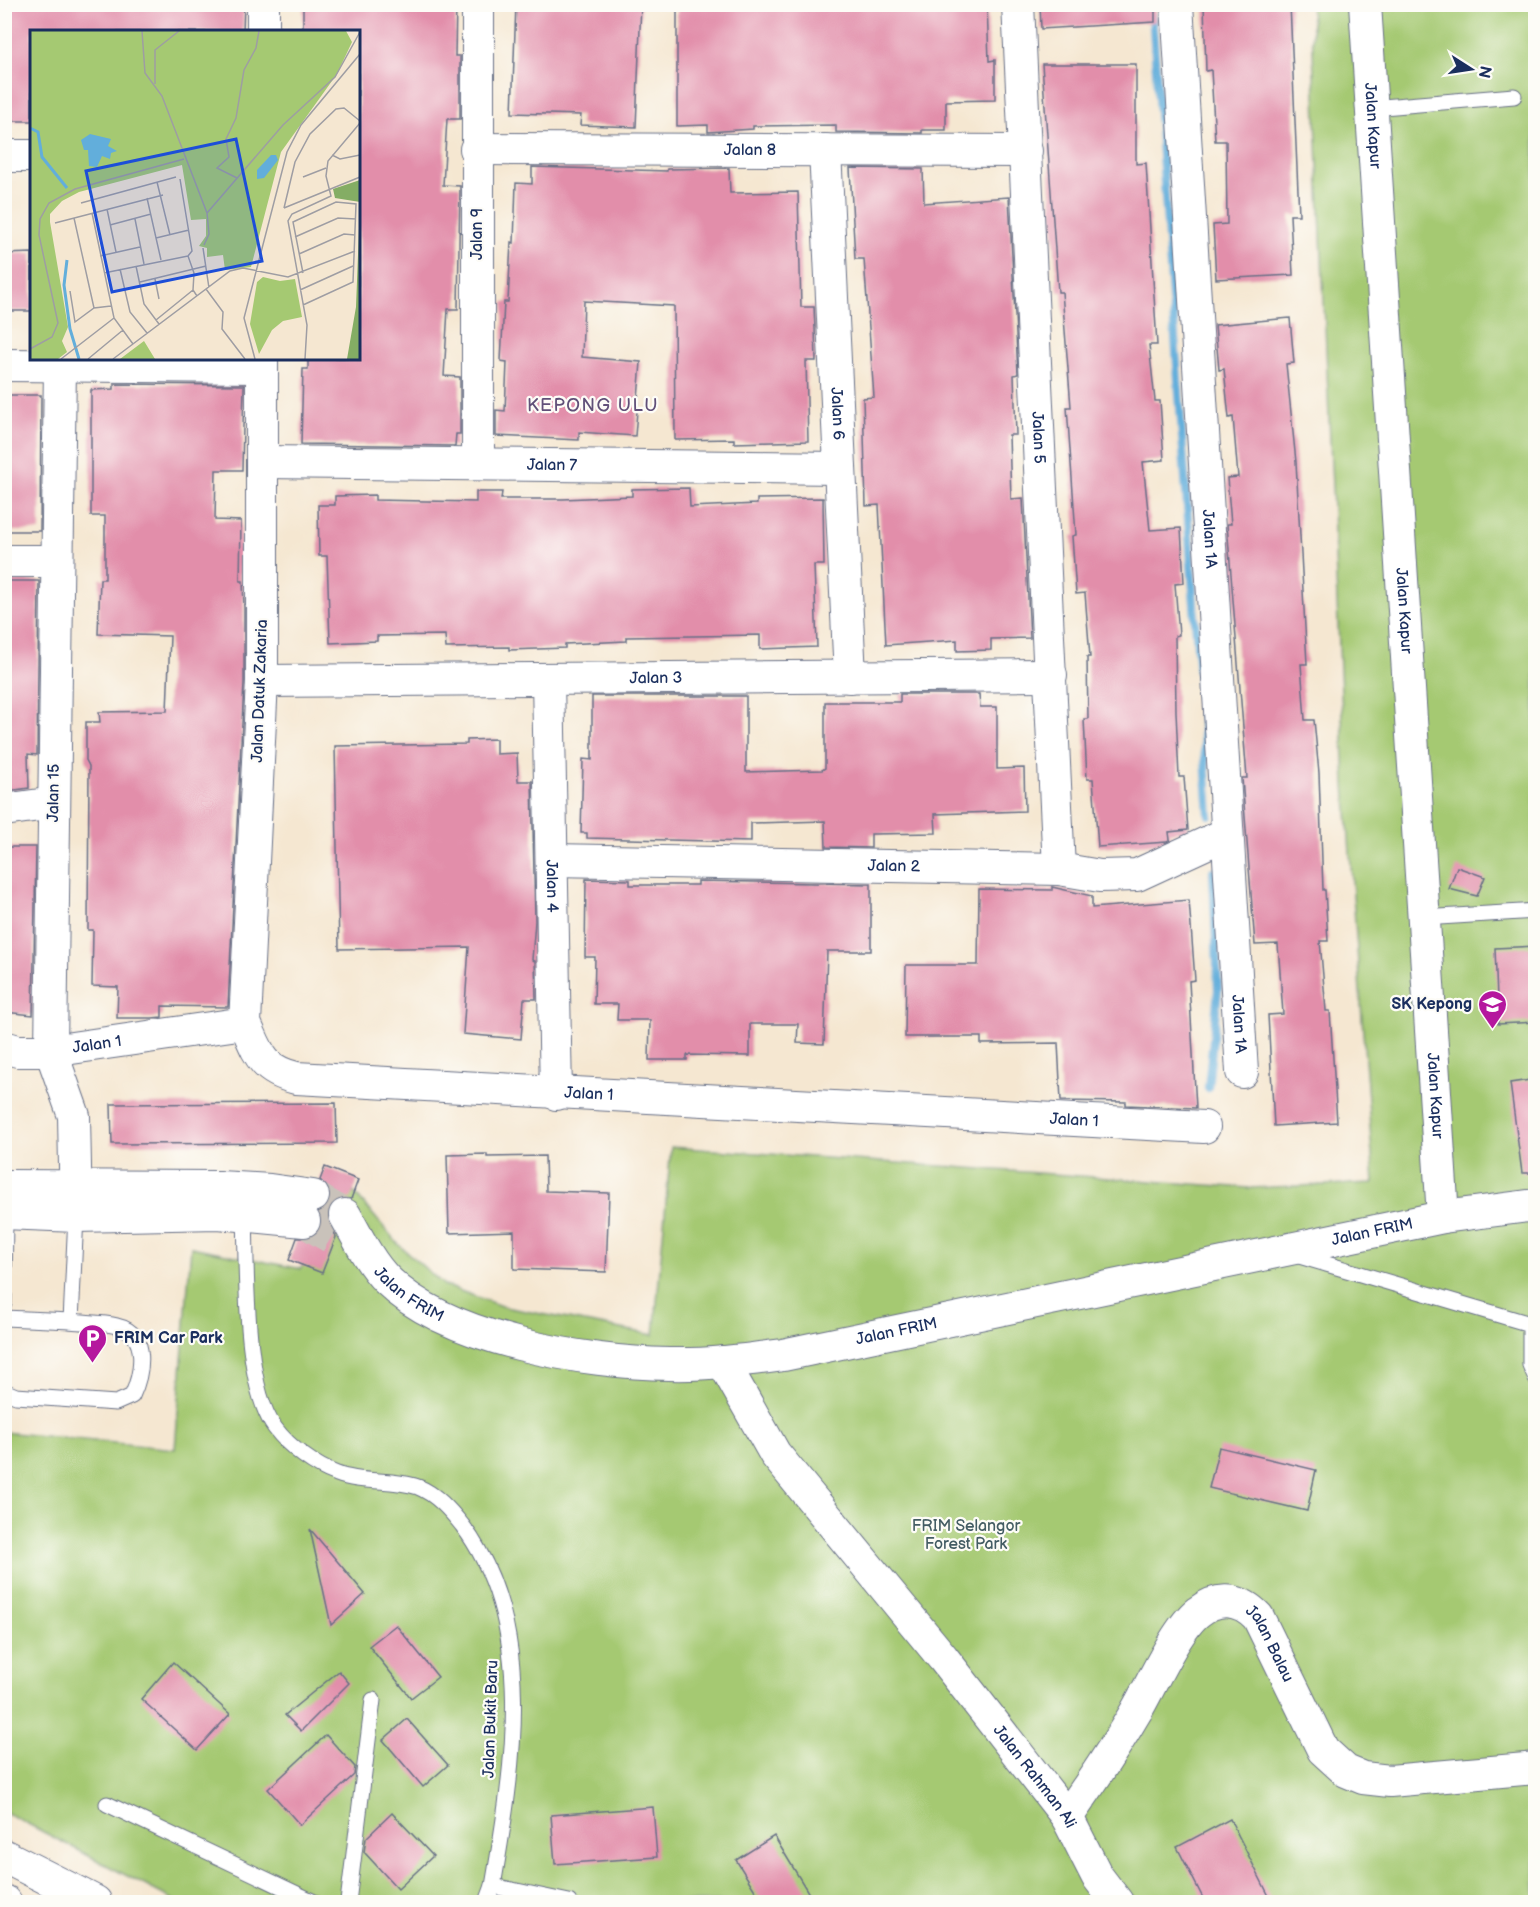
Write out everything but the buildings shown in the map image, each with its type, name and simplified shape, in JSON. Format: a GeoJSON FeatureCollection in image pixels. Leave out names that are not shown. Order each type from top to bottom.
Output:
{"type":"FeatureCollection","features":[{"type":"Feature","properties":{"kind":"main road"},"geometry":{"type":"LineString","coordinates":[[4,1856],[95,1902]]}},
{"type":"Feature","properties":{"kind":"street"},"geometry":{"type":"LineString","coordinates":[[263,4],[263,30]]}},
{"type":"Feature","properties":{"kind":"street","name":"Jalan 9"},"geometry":{"type":"LineString","coordinates":[[478,4],[476,149],[478,464]]}},
{"type":"Feature","properties":{"kind":"street","name":"Jalan 5"},"geometry":{"type":"LineString","coordinates":[[1018,4],[1059,869]]}},
{"type":"Feature","properties":{"kind":"street","name":"Jalan 1A"},"geometry":{"type":"LineString","coordinates":[[1177,4],[1242,1072]]}},
{"type":"Feature","properties":{"kind":"street","name":"Jalan Kapur"},"geometry":{"type":"LineString","coordinates":[[1365,4],[1443,1217]]}},
{"type":"Feature","properties":{"kind":"street","name":"Jalan 8"},"geometry":{"type":"LineString","coordinates":[[476,149],[1026,151]]}},
{"type":"Feature","properties":{"kind":"street","name":"Jalan 6"},"geometry":{"type":"LineString","coordinates":[[825,150],[850,677]]}},
{"type":"Feature","properties":{"kind":"street"},"geometry":{"type":"LineString","coordinates":[[4,156],[30,156]]}},
{"type":"Feature","properties":{"kind":"street"},"geometry":{"type":"LineString","coordinates":[[4,365],[262,363]]}},
{"type":"Feature","properties":{"kind":"street","name":"Jalan Datuk Zakaria"},"geometry":{"type":"LineString","coordinates":[[245,1023],[262,681],[262,363]]}},
{"type":"Feature","properties":{"kind":"street","name":"Jalan 15"},"geometry":{"type":"LineString","coordinates":[[60,365],[51,1051],[74,1116],[76,1202]]}},
{"type":"Feature","properties":{"kind":"street","name":"Jalan 7"},"geometry":{"type":"LineString","coordinates":[[262,462],[840,468]]}},
{"type":"Feature","properties":{"kind":"street"},"geometry":{"type":"LineString","coordinates":[[4,561],[57,561]]}},
{"type":"Feature","properties":{"kind":"street","name":"Jalan 3"},"geometry":{"type":"LineString","coordinates":[[262,681],[1051,675]]}},
{"type":"Feature","properties":{"kind":"street","name":"Jalan 4"},"geometry":{"type":"LineString","coordinates":[[549,680],[556,1094]]}},
{"type":"Feature","properties":{"kind":"street"},"geometry":{"type":"LineString","coordinates":[[4,810],[54,803]]}},
{"type":"Feature","properties":{"kind":"street","name":"Jalan 2"},"geometry":{"type":"LineString","coordinates":[[552,860],[1059,869],[1100,876],[1137,874],[1226,834]]}},
{"type":"Feature","properties":{"kind":"street","name":"Jalan 1"},"geometry":{"type":"LineString","coordinates":[[4,1047],[18,1051],[51,1051],[245,1023],[260,1056],[275,1073],[296,1078],[556,1094],[1204,1127]]}},
{"type":"Feature","properties":{"kind":"street"},"geometry":{"type":"LineString","coordinates":[[5,1204],[76,1202],[219,1187],[270,1190],[309,1209],[244,1215],[76,1202]]}},
{"type":"Feature","properties":{"kind":"street","name":"Jalan FRIM"},"geometry":{"type":"LineString","coordinates":[[340,1228],[370,1256],[386,1278],[400,1291],[430,1312],[463,1327],[556,1351],[632,1363],[723,1362],[821,1347],[1443,1217],[1536,1205]]}},
{"type":"Feature","properties":{"kind":"street","name":"Jalan Rahman Ali"},"geometry":{"type":"LineString","coordinates":[[723,1362],[775,1455],[943,1658],[1067,1817],[1097,1876],[1117,1902]]}},
{"type":"Feature","properties":{"kind":"street","name":"Jalan Balau"},"geometry":{"type":"LineString","coordinates":[[1067,1817],[1114,1749],[1181,1634],[1196,1613],[1223,1601],[1237,1601],[1248,1606],[1258,1617],[1323,1750],[1346,1771],[1364,1778],[1390,1781],[1536,1768]]}},
{"type":"Feature","properties":{"kind":"lane"},"geometry":{"type":"LineString","coordinates":[[1371,108],[1514,96]]}},
{"type":"Feature","properties":{"kind":"lane"},"geometry":{"type":"LineString","coordinates":[[1423,918],[1536,911]]}},
{"type":"Feature","properties":{"kind":"lane"},"geometry":{"type":"LineString","coordinates":[[71,1321],[76,1202]]}},
{"type":"Feature","properties":{"kind":"lane"},"geometry":{"type":"LineString","coordinates":[[4,1304],[5,1204]]}},
{"type":"Feature","properties":{"kind":"lane","name":"Jalan Bukit Baru"},"geometry":{"type":"LineString","coordinates":[[244,1215],[249,1343],[262,1401],[274,1426],[298,1450],[338,1475],[418,1487],[436,1497],[471,1538],[488,1571],[504,1613],[513,1669],[509,1777],[493,1886],[487,1902]]}},
{"type":"Feature","properties":{"kind":"lane"},"geometry":{"type":"LineString","coordinates":[[1283,1251],[1530,1324],[1530,1365],[1536,1378]]}},
{"type":"Feature","properties":{"kind":"lane"},"geometry":{"type":"LineString","coordinates":[[4,1318],[119,1326],[134,1334],[141,1351],[141,1378],[132,1396],[116,1403],[16,1396],[4,1391]]}},
{"type":"Feature","properties":{"kind":"lane"},"geometry":{"type":"LineString","coordinates":[[348,1902],[373,1700]]}},
{"type":"Feature","properties":{"kind":"lane"},"geometry":{"type":"LineString","coordinates":[[107,1804],[314,1902]]}},
{"type":"Feature","properties":{"kind":"lane"},"geometry":{"type":"LineString","coordinates":[[493,1886],[570,1902]]}},
{"type":"Feature","properties":{"kind":"green space","name":"FRIM Selangor Forest Park"},"geometry":{"type":"Polygon","coordinates":[[[1311,5],[1535,5],[1535,1902],[177,1902],[5,1812],[4,1432],[175,1449],[191,1247],[301,1269],[339,1175],[399,1245],[444,1285],[504,1307],[654,1335],[671,1147],[1249,1188],[1374,1183],[1345,784],[1311,5]]]}},
{"type":"Feature","properties":{"kind":"waterway"},"geometry":{"type":"LineString","coordinates":[[1152,14],[1209,815]]}},
{"type":"Feature","properties":{"kind":"waterway"},"geometry":{"type":"LineString","coordinates":[[1208,1088],[1218,990],[1213,871]]}},
{"type":"Feature","properties":{"kind":"tunnel"},"geometry":{"type":"LineString","coordinates":[[313,1196],[345,1215]]}},
{"type":"Feature","properties":{"kind":"tunnel"},"geometry":{"type":"LineString","coordinates":[[304,1221],[335,1240]]}},
{"type":"Feature","properties":{"kind":"place","name":"SK Kepong"},"geometry":{"type":"Point","coordinates":[1493,1030]}},
{"type":"Feature","properties":{"kind":"place","name":"FRIM Car Park"},"geometry":{"type":"Point","coordinates":[93,1364]}},
{"type":"Feature","properties":{"kind":"district","name":"KEPONG ULU"},"geometry":{"type":"Point","coordinates":[593,405]}}]}
